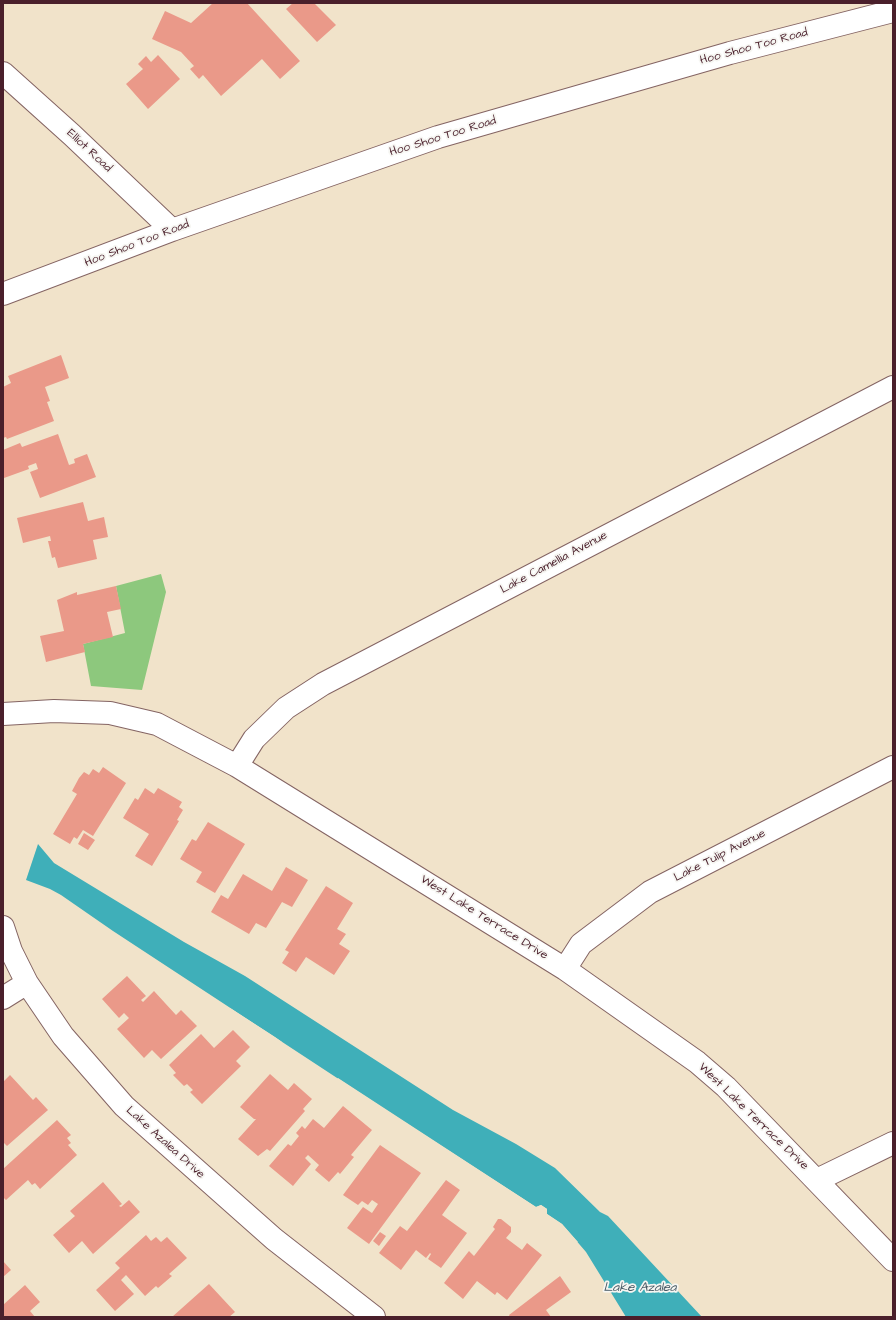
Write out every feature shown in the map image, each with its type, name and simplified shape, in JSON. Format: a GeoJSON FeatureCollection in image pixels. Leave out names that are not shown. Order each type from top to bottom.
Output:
{"type":"FeatureCollection","features":[{"type":"Feature","properties":{"kind":"street","name":"Hoo Shoo Too Road"},"geometry":{"type":"LineString","coordinates":[[3,294],[172,230],[438,137],[730,53],[893,10]]}},
{"type":"Feature","properties":{"kind":"street","name":"Elliot Road"},"geometry":{"type":"LineString","coordinates":[[3,73],[78,140],[172,230]]}},
{"type":"Feature","properties":{"kind":"street","name":"Lake Camellia Avenue"},"geometry":{"type":"LineString","coordinates":[[237,766],[254,739],[286,708],[323,684],[893,387]]}},
{"type":"Feature","properties":{"kind":"street","name":"West Lake Terrace Drive"},"geometry":{"type":"LineString","coordinates":[[3,714],[54,711],[110,713],[157,724],[237,766],[564,969],[697,1062],[726,1087],[893,1260]]}},
{"type":"Feature","properties":{"kind":"street","name":"Lake Tulip Avenue"},"geometry":{"type":"LineString","coordinates":[[564,969],[581,944],[650,892],[893,767]]}},
{"type":"Feature","properties":{"kind":"street","name":"Lake Azalea Drive"},"geometry":{"type":"LineString","coordinates":[[3,927],[11,951],[28,982],[63,1036],[124,1106],[274,1239],[374,1317]]}},
{"type":"Feature","properties":{"kind":"street"},"geometry":{"type":"LineString","coordinates":[[3,998],[28,982]]}},
{"type":"Feature","properties":{"kind":"street"},"geometry":{"type":"LineString","coordinates":[[817,1180],[893,1143]]}},
{"type":"Feature","properties":{"kind":"green space"},"geometry":{"type":"Polygon","coordinates":[[[161,574],[166,592],[142,690],[91,686],[83,644],[125,633],[116,586],[161,574]]]}},
{"type":"Feature","properties":{"kind":"water","name":"Lake Azalea"},"geometry":{"type":"Polygon","coordinates":[[[38,844],[54,863],[184,942],[245,976],[453,1110],[516,1144],[555,1168],[600,1212],[608,1216],[702,1317],[626,1317],[586,1252],[562,1224],[547,1214],[547,1209],[541,1205],[536,1207],[395,1116],[113,931],[61,895],[26,880],[38,844]]]}},
{"type":"Feature","properties":{"kind":"pier"},"geometry":{"type":"Polygon","coordinates":[[[230,1008],[282,1042],[280,1043],[229,1009],[230,1008]]]}},
{"type":"Feature","properties":{"kind":"pier"},"geometry":{"type":"Polygon","coordinates":[[[338,1078],[536,1207],[541,1205],[547,1209],[547,1214],[562,1224],[578,1242],[576,1243],[561,1226],[546,1215],[545,1210],[540,1207],[535,1209],[337,1079],[338,1078]]]}},
{"type":"Feature","properties":{"kind":"building"},"geometry":{"type":"Polygon","coordinates":[[[213,3],[247,3],[300,61],[280,79],[262,59],[221,96],[203,75],[199,79],[190,69],[194,66],[181,52],[152,39],[165,11],[191,23],[213,3]]]}},
{"type":"Feature","properties":{"kind":"building"},"geometry":{"type":"Polygon","coordinates":[[[293,3],[314,3],[336,25],[317,42],[286,9],[293,3]]]}},
{"type":"Feature","properties":{"kind":"building"},"geometry":{"type":"Polygon","coordinates":[[[158,55],[180,79],[148,109],[126,84],[143,69],[138,64],[146,56],[151,62],[158,55]]]}},
{"type":"Feature","properties":{"kind":"building"},"geometry":{"type":"Polygon","coordinates":[[[61,355],[69,378],[45,387],[50,401],[47,402],[54,421],[7,439],[6,437],[3,438],[3,387],[11,383],[8,376],[61,355]]]}},
{"type":"Feature","properties":{"kind":"building"},"geometry":{"type":"Polygon","coordinates":[[[58,434],[69,465],[75,463],[74,459],[87,454],[96,477],[40,498],[30,472],[38,469],[36,463],[28,466],[29,469],[4,478],[3,450],[20,443],[22,447],[58,434]]]}},
{"type":"Feature","properties":{"kind":"building"},"geometry":{"type":"Polygon","coordinates":[[[83,502],[88,521],[104,517],[108,537],[93,540],[97,559],[58,568],[55,557],[52,558],[48,541],[51,541],[50,536],[23,543],[17,518],[83,502]]]}},
{"type":"Feature","properties":{"kind":"building"},"geometry":{"type":"Polygon","coordinates":[[[116,586],[121,609],[107,612],[113,637],[83,644],[85,652],[46,662],[40,636],[64,631],[57,600],[77,592],[77,595],[116,586]]]}},
{"type":"Feature","properties":{"kind":"building"},"geometry":{"type":"Polygon","coordinates":[[[103,767],[126,783],[93,836],[83,830],[77,839],[74,837],[70,844],[53,834],[77,794],[72,791],[79,778],[84,772],[89,775],[93,769],[99,773],[103,767]]]}},
{"type":"Feature","properties":{"kind":"building"},"geometry":{"type":"Polygon","coordinates":[[[145,788],[154,794],[158,788],[182,802],[179,807],[183,810],[177,820],[179,821],[152,866],[135,856],[149,834],[123,818],[135,798],[138,800],[145,788]]]}},
{"type":"Feature","properties":{"kind":"building"},"geometry":{"type":"Polygon","coordinates":[[[208,822],[245,844],[215,893],[196,882],[202,872],[180,859],[192,839],[196,841],[208,822]]]}},
{"type":"Feature","properties":{"kind":"building"},"geometry":{"type":"Polygon","coordinates":[[[84,833],[95,840],[88,850],[78,844],[84,833]]]}},
{"type":"Feature","properties":{"kind":"building"},"geometry":{"type":"Polygon","coordinates":[[[286,867],[308,880],[292,907],[282,902],[266,928],[256,923],[249,934],[211,912],[221,895],[228,899],[243,874],[272,891],[286,867]]]}},
{"type":"Feature","properties":{"kind":"building"},"geometry":{"type":"Polygon","coordinates":[[[326,886],[353,903],[337,929],[346,934],[339,944],[350,951],[334,975],[306,957],[296,972],[282,963],[289,952],[285,950],[326,886]]]}},
{"type":"Feature","properties":{"kind":"building"},"geometry":{"type":"Polygon","coordinates":[[[127,976],[146,996],[141,1000],[143,1002],[154,991],[176,1015],[181,1010],[197,1026],[161,1059],[152,1050],[144,1058],[117,1029],[129,1018],[124,1013],[119,1018],[102,999],[127,976]]]}},
{"type":"Feature","properties":{"kind":"building"},"geometry":{"type":"Polygon","coordinates":[[[233,1030],[250,1047],[236,1061],[241,1066],[202,1104],[190,1092],[193,1090],[187,1084],[184,1086],[173,1075],[176,1073],[169,1065],[201,1034],[214,1048],[233,1030]]]}},
{"type":"Feature","properties":{"kind":"building"},"geometry":{"type":"Polygon","coordinates":[[[270,1074],[288,1090],[294,1083],[312,1099],[303,1109],[305,1111],[270,1151],[267,1149],[258,1156],[238,1139],[256,1119],[240,1107],[270,1074]]]}},
{"type":"Feature","properties":{"kind":"building"},"geometry":{"type":"Polygon","coordinates":[[[10,1075],[33,1100],[36,1097],[48,1110],[7,1146],[3,1142],[3,1082],[10,1075]]]}},
{"type":"Feature","properties":{"kind":"building"},"geometry":{"type":"Polygon","coordinates":[[[343,1106],[372,1130],[351,1155],[354,1157],[340,1174],[338,1172],[329,1182],[315,1170],[319,1165],[308,1155],[305,1158],[311,1164],[293,1186],[269,1166],[288,1144],[291,1146],[299,1136],[296,1133],[302,1126],[305,1129],[313,1119],[324,1128],[343,1106]]]}},
{"type":"Feature","properties":{"kind":"building"},"geometry":{"type":"Polygon","coordinates":[[[57,1120],[71,1135],[67,1138],[71,1143],[68,1145],[77,1155],[40,1189],[35,1183],[32,1185],[28,1180],[6,1200],[3,1197],[3,1169],[57,1120]]]}},
{"type":"Feature","properties":{"kind":"building"},"geometry":{"type":"Polygon","coordinates":[[[380,1145],[421,1173],[369,1244],[347,1228],[363,1207],[372,1213],[378,1204],[372,1200],[368,1205],[362,1201],[358,1205],[343,1195],[380,1145]]]}},
{"type":"Feature","properties":{"kind":"building"},"geometry":{"type":"Polygon","coordinates":[[[446,1180],[460,1190],[442,1215],[467,1233],[441,1268],[428,1259],[431,1254],[430,1253],[426,1258],[416,1250],[401,1270],[379,1253],[400,1226],[407,1231],[446,1180]]]}},
{"type":"Feature","properties":{"kind":"building"},"geometry":{"type":"Polygon","coordinates":[[[103,1182],[122,1204],[119,1206],[121,1207],[129,1200],[140,1212],[93,1254],[82,1241],[69,1253],[53,1235],[75,1216],[70,1211],[103,1182]]]}},
{"type":"Feature","properties":{"kind":"building"},"geometry":{"type":"Polygon","coordinates":[[[498,1219],[501,1219],[511,1227],[511,1232],[506,1238],[522,1250],[527,1243],[542,1255],[507,1300],[497,1292],[495,1295],[477,1281],[463,1299],[444,1283],[469,1251],[474,1256],[495,1229],[493,1227],[498,1219]]]}},
{"type":"Feature","properties":{"kind":"building"},"geometry":{"type":"Polygon","coordinates":[[[380,1232],[386,1236],[379,1246],[373,1241],[380,1232]]]}},
{"type":"Feature","properties":{"kind":"building"},"geometry":{"type":"Polygon","coordinates":[[[146,1235],[151,1241],[156,1237],[161,1242],[167,1237],[187,1258],[169,1274],[172,1276],[158,1288],[156,1286],[145,1296],[126,1275],[121,1280],[134,1294],[115,1311],[96,1290],[120,1268],[115,1263],[146,1235]]]}},
{"type":"Feature","properties":{"kind":"building"},"geometry":{"type":"Polygon","coordinates":[[[3,1261],[11,1270],[3,1277],[3,1261]]]}},
{"type":"Feature","properties":{"kind":"building"},"geometry":{"type":"Polygon","coordinates":[[[560,1276],[571,1292],[546,1310],[551,1317],[510,1317],[509,1315],[560,1276]]]}},
{"type":"Feature","properties":{"kind":"building"},"geometry":{"type":"Polygon","coordinates":[[[209,1284],[235,1312],[229,1317],[172,1317],[209,1284]]]}},
{"type":"Feature","properties":{"kind":"building"},"geometry":{"type":"Polygon","coordinates":[[[25,1285],[40,1302],[30,1311],[35,1317],[3,1317],[3,1305],[25,1285]]]}}]}
